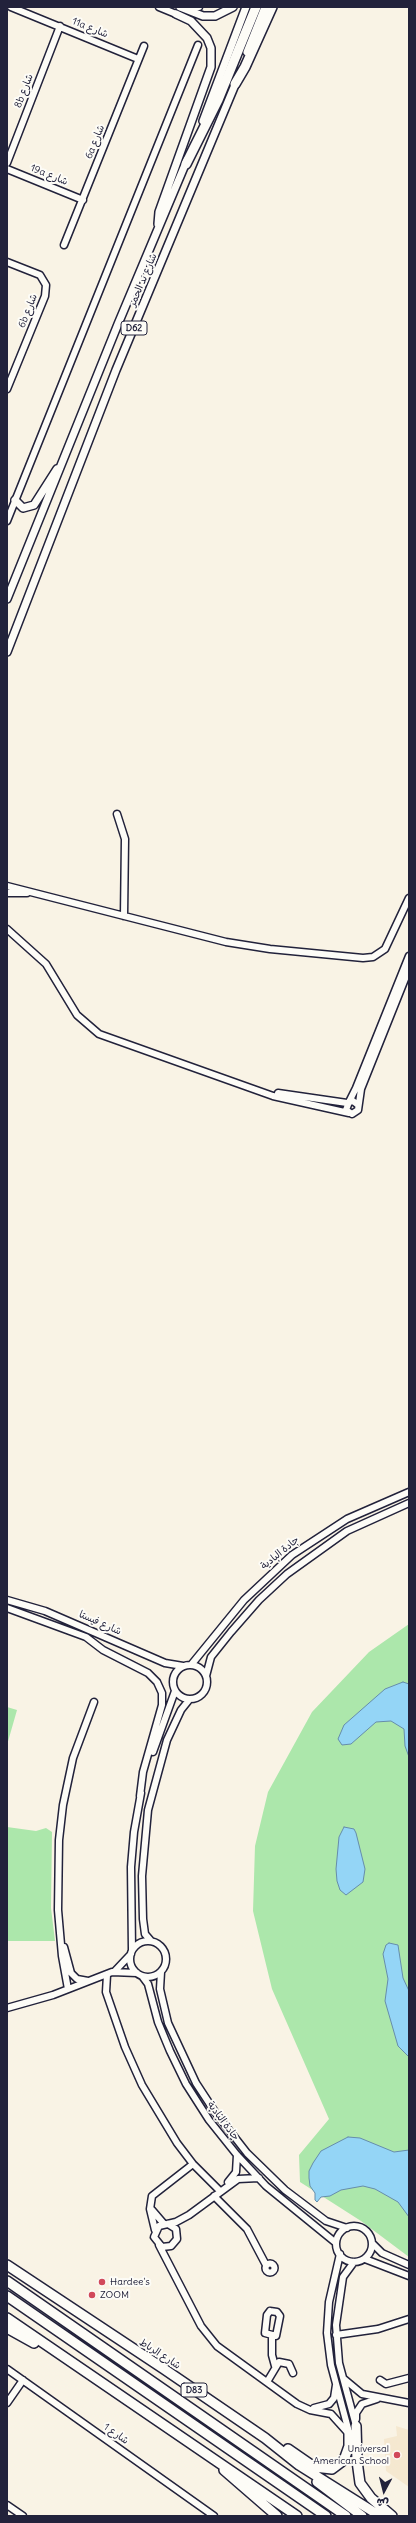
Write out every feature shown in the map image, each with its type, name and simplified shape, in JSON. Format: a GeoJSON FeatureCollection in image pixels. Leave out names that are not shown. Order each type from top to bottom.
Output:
{"type":"FeatureCollection","features":[{"type":"Feature","properties":{"kind":"highway"},"geometry":{"type":"LineString","coordinates":[[186,164],[218,100],[256,7]]}},
{"type":"Feature","properties":{"kind":"highway"},"geometry":{"type":"LineString","coordinates":[[235,84],[246,67],[272,7]]}},
{"type":"Feature","properties":{"kind":"highway","name":"شارع الرباط"},"geometry":{"type":"LineString","coordinates":[[7,2265],[265,2438],[299,2465],[380,2516]]}},
{"type":"Feature","properties":{"kind":"highway","name":"D83"},"geometry":{"type":"LineString","coordinates":[[7,2281],[346,2516]]}},
{"type":"Feature","properties":{"kind":"highway","name":"D83"},"geometry":{"type":"LineString","coordinates":[[7,2296],[326,2516]]}},
{"type":"Feature","properties":{"kind":"highway"},"geometry":{"type":"LineString","coordinates":[[7,2318],[297,2516]]}},
{"type":"Feature","properties":{"kind":"highway"},"geometry":{"type":"LineString","coordinates":[[7,2328],[74,2364]]}},
{"type":"Feature","properties":{"kind":"highway"},"geometry":{"type":"LineString","coordinates":[[356,2426],[360,2483],[371,2498],[392,2516]]}},
{"type":"Feature","properties":{"kind":"highway"},"geometry":{"type":"LineString","coordinates":[[265,2438],[282,2445],[314,2467],[323,2470],[332,2468],[344,2460],[349,2446],[349,2434]]}},
{"type":"Feature","properties":{"kind":"highway"},"geometry":{"type":"LineString","coordinates":[[202,2450],[241,2486],[277,2516]]}},
{"type":"Feature","properties":{"kind":"highway"},"geometry":{"type":"LineString","coordinates":[[299,2465],[320,2484],[362,2516]]}},
{"type":"Feature","properties":{"kind":"main road"},"geometry":{"type":"LineString","coordinates":[[182,7],[203,16],[215,16],[233,7]]}},
{"type":"Feature","properties":{"kind":"main road","name":"شارع ند الحمر"},"geometry":{"type":"LineString","coordinates":[[7,599],[186,164],[246,7]]}},
{"type":"Feature","properties":{"kind":"main road","name":"شارع ند الحمر"},"geometry":{"type":"LineString","coordinates":[[7,652],[116,370],[235,84],[265,7]]}},
{"type":"Feature","properties":{"kind":"main road"},"geometry":{"type":"LineString","coordinates":[[158,230],[159,212],[211,67],[211,48],[207,38],[191,21],[176,14]]}},
{"type":"Feature","properties":{"kind":"main road"},"geometry":{"type":"LineString","coordinates":[[15,500],[23,508],[34,505],[63,461]]}},
{"type":"Feature","properties":{"kind":"street","name":"11a شارع"},"geometry":{"type":"LineString","coordinates":[[11,7],[138,59]]}},
{"type":"Feature","properties":{"kind":"street"},"geometry":{"type":"LineString","coordinates":[[158,7],[176,14]]}},
{"type":"Feature","properties":{"kind":"street"},"geometry":{"type":"LineString","coordinates":[[182,7],[199,7]]}},
{"type":"Feature","properties":{"kind":"street","name":"8b شارع"},"geometry":{"type":"LineString","coordinates":[[7,163],[60,26]]}},
{"type":"Feature","properties":{"kind":"street"},"geometry":{"type":"LineString","coordinates":[[7,521],[198,45]]}},
{"type":"Feature","properties":{"kind":"street","name":"6a شارع"},"geometry":{"type":"LineString","coordinates":[[64,245],[144,46]]}},
{"type":"Feature","properties":{"kind":"street","name":"19a شارع"},"geometry":{"type":"LineString","coordinates":[[7,169],[83,200]]}},
{"type":"Feature","properties":{"kind":"street","name":"6b شارع"},"geometry":{"type":"LineString","coordinates":[[7,262],[40,275],[46,285],[45,296],[7,389]]}},
{"type":"Feature","properties":{"kind":"street"},"geometry":{"type":"LineString","coordinates":[[117,814],[125,838],[124,916]]}},
{"type":"Feature","properties":{"kind":"street"},"geometry":{"type":"LineString","coordinates":[[7,886],[248,946],[363,958],[373,957],[385,949],[409,898]]}},
{"type":"Feature","properties":{"kind":"street"},"geometry":{"type":"LineString","coordinates":[[7,893],[31,893]]}},
{"type":"Feature","properties":{"kind":"street"},"geometry":{"type":"LineString","coordinates":[[7,929],[46,964],[77,1015],[91,1029],[109,1038],[284,1099],[349,1113],[356,1112],[361,1089],[409,969]]}},
{"type":"Feature","properties":{"kind":"street"},"geometry":{"type":"LineString","coordinates":[[349,1113],[345,1108],[356,1088],[409,956]]}},
{"type":"Feature","properties":{"kind":"street"},"geometry":{"type":"LineString","coordinates":[[251,1088],[348,1102],[353,1101],[358,1105]]}},
{"type":"Feature","properties":{"kind":"street","name":"جادة البادية"},"geometry":{"type":"LineString","coordinates":[[191,1665],[254,1590],[292,1555],[347,1519],[409,1492]]}},
{"type":"Feature","properties":{"kind":"street","name":"جادة البادية"},"geometry":{"type":"LineString","coordinates":[[206,1676],[211,1658],[231,1632],[259,1600],[286,1574],[347,1531],[409,1503]]}},
{"type":"Feature","properties":{"kind":"street","name":"شارع فيستا"},"geometry":{"type":"LineString","coordinates":[[7,1600],[45,1611],[165,1663],[183,1666]]}},
{"type":"Feature","properties":{"kind":"street","name":"شارع فيستا"},"geometry":{"type":"LineString","coordinates":[[7,1608],[86,1637],[110,1654],[148,1673],[154,1678],[161,1689],[161,1709],[143,1772],[140,1796]]}},
{"type":"Feature","properties":{"kind":"street"},"geometry":{"type":"LineString","coordinates":[[139,1975],[131,1964],[131,1867],[140,1796],[153,1751],[175,1691],[173,1677],[183,1666],[191,1665],[200,1668],[206,1676],[207,1684],[204,1692],[197,1698],[189,1700],[181,1697],[175,1691]]}},
{"type":"Feature","properties":{"kind":"street"},"geometry":{"type":"LineString","coordinates":[[151,1942],[145,1934],[143,1919],[142,1876],[148,1810],[167,1740],[181,1710],[189,1700]]}},
{"type":"Feature","properties":{"kind":"street"},"geometry":{"type":"LineString","coordinates":[[68,1990],[60,1939],[57,1875],[61,1820],[76,1750],[94,1702]]}},
{"type":"Feature","properties":{"kind":"street"},"geometry":{"type":"LineString","coordinates":[[60,1939],[71,1973],[78,1979],[90,1981]]}},
{"type":"Feature","properties":{"kind":"street"},"geometry":{"type":"LineString","coordinates":[[7,2008],[68,1990],[110,1974],[150,1977],[161,1972],[165,1964],[164,1952],[159,1945],[151,1942],[139,1944],[110,1974],[105,1986],[107,1996],[125,2047],[142,2085],[168,2129],[193,2164],[220,2191]]}},
{"type":"Feature","properties":{"kind":"street","name":"جادة البادية"},"geometry":{"type":"LineString","coordinates":[[161,1972],[160,1989],[168,2023],[196,2083],[218,2117],[247,2153],[285,2190],[329,2223],[347,2228]]}},
{"type":"Feature","properties":{"kind":"street","name":"جادة البادية"},"geometry":{"type":"LineString","coordinates":[[139,1975],[148,1984],[162,2034],[186,2084],[209,2120],[237,2155],[259,2178],[336,2243]]}},
{"type":"Feature","properties":{"kind":"street"},"geometry":{"type":"LineString","coordinates":[[220,2191],[235,2175],[237,2155]]}},
{"type":"Feature","properties":{"kind":"street"},"geometry":{"type":"LineString","coordinates":[[193,2164],[156,2192],[151,2199],[150,2207],[155,2230],[154,2240],[159,2246],[208,2336],[223,2351],[305,2408],[331,2414],[349,2434]]}},
{"type":"Feature","properties":{"kind":"street"},"geometry":{"type":"LineString","coordinates":[[155,2230],[189,2215],[220,2191],[240,2178],[259,2178]]}},
{"type":"Feature","properties":{"kind":"street"},"geometry":{"type":"LineString","coordinates":[[214,2196],[247,2229],[266,2265]]}},
{"type":"Feature","properties":{"kind":"street"},"geometry":{"type":"LineString","coordinates":[[150,2207],[166,2224],[177,2232]]}},
{"type":"Feature","properties":{"kind":"street"},"geometry":{"type":"LineString","coordinates":[[169,2266],[168,2255],[171,2246],[177,2239],[177,2232],[189,2215]]}},
{"type":"Feature","properties":{"kind":"street"},"geometry":{"type":"LineString","coordinates":[[365,2259],[371,2250],[372,2242],[370,2235],[362,2228],[347,2228],[341,2233],[336,2243],[340,2254],[344,2259],[354,2262],[365,2259],[409,2276]]}},
{"type":"Feature","properties":{"kind":"street"},"geometry":{"type":"LineString","coordinates":[[372,2242],[384,2255],[409,2265]]}},
{"type":"Feature","properties":{"kind":"street"},"geometry":{"type":"LineString","coordinates":[[159,2246],[171,2246]]}},
{"type":"Feature","properties":{"kind":"street"},"geometry":{"type":"LineString","coordinates":[[340,2254],[329,2302],[327,2323],[329,2354],[340,2379],[356,2426]]}},
{"type":"Feature","properties":{"kind":"street"},"geometry":{"type":"LineString","coordinates":[[349,2434],[340,2379],[336,2336],[337,2309],[342,2281],[354,2262]]}},
{"type":"Feature","properties":{"kind":"street"},"geometry":{"type":"LineString","coordinates":[[336,2336],[378,2329],[409,2319]]}},
{"type":"Feature","properties":{"kind":"street"},"geometry":{"type":"LineString","coordinates":[[272,2336],[272,2357],[275,2366]]}},
{"type":"Feature","properties":{"kind":"street"},"geometry":{"type":"LineString","coordinates":[[267,2382],[275,2366],[281,2362],[286,2362],[291,2366],[293,2373]]}},
{"type":"Feature","properties":{"kind":"street","name":"شارع 1"},"geometry":{"type":"LineString","coordinates":[[7,2369],[214,2516]]}},
{"type":"Feature","properties":{"kind":"street"},"geometry":{"type":"LineString","coordinates":[[380,2380],[387,2383],[409,2378]]}},
{"type":"Feature","properties":{"kind":"street"},"geometry":{"type":"LineString","coordinates":[[340,2379],[359,2393],[409,2403]]}},
{"type":"Feature","properties":{"kind":"street"},"geometry":{"type":"LineString","coordinates":[[305,2408],[323,2407],[329,2404],[334,2398],[340,2379]]}},
{"type":"Feature","properties":{"kind":"street"},"geometry":{"type":"LineString","coordinates":[[7,2403],[23,2380]]}},
{"type":"Feature","properties":{"kind":"street"},"geometry":{"type":"LineString","coordinates":[[356,2426],[356,2413],[359,2407],[368,2401],[383,2398]]}},
{"type":"Feature","properties":{"kind":"street"},"geometry":{"type":"LineString","coordinates":[[7,2505],[23,2516]]}},
{"type":"Feature","properties":{"kind":"shaded area","name":"Universal American School"},"geometry":{"type":"Polygon","coordinates":[[[396,2426],[409,2430],[409,2487],[386,2471],[384,2439],[397,2436],[396,2426]]]}},
{"type":"Feature","properties":{"kind":"green space"},"geometry":{"type":"Polygon","coordinates":[[[409,1624],[409,2257],[361,2221],[300,2182],[299,2155],[329,2119],[272,1989],[253,1911],[255,1846],[268,1792],[312,1712],[369,1652],[409,1624]]]}},
{"type":"Feature","properties":{"kind":"green space"},"geometry":{"type":"Polygon","coordinates":[[[7,1707],[17,1710],[7,1745],[7,1707]]]}},
{"type":"Feature","properties":{"kind":"green space"},"geometry":{"type":"Polygon","coordinates":[[[7,1827],[36,1831],[46,1828],[52,1832],[51,1908],[55,1941],[7,1941],[7,1827]]]}},
{"type":"Feature","properties":{"kind":"water"},"geometry":{"type":"Polygon","coordinates":[[[403,1682],[409,1684],[409,1757],[405,1746],[404,1729],[391,1721],[376,1722],[351,1744],[342,1745],[338,1739],[344,1725],[385,1689],[403,1682]]]}},
{"type":"Feature","properties":{"kind":"water"},"geometry":{"type":"Polygon","coordinates":[[[344,1827],[354,1829],[356,1833],[365,1869],[363,1882],[346,1895],[340,1890],[337,1881],[336,1869],[339,1837],[344,1827]]]}},
{"type":"Feature","properties":{"kind":"water"},"geometry":{"type":"Polygon","coordinates":[[[389,1943],[398,1945],[403,1978],[409,1991],[409,2057],[398,2046],[385,2001],[388,1979],[383,1954],[386,1945],[389,1943]]]}},
{"type":"Feature","properties":{"kind":"water"},"geometry":{"type":"Polygon","coordinates":[[[348,2137],[360,2138],[394,2152],[409,2150],[409,2217],[398,2202],[375,2189],[363,2186],[341,2190],[330,2196],[321,2197],[317,2202],[315,2200],[315,2193],[310,2186],[309,2178],[309,2171],[313,2163],[321,2151],[348,2137]]]}},
{"type":"Feature","properties":{"kind":"place","name":"Hardee's"},"geometry":{"type":"Point","coordinates":[102,2282]}},
{"type":"Feature","properties":{"kind":"place","name":"ZOOM"},"geometry":{"type":"Point","coordinates":[92,2295]}},
{"type":"Feature","properties":{"kind":"place","name":"Universal American School"},"geometry":{"type":"Point","coordinates":[397,2455]}}]}
